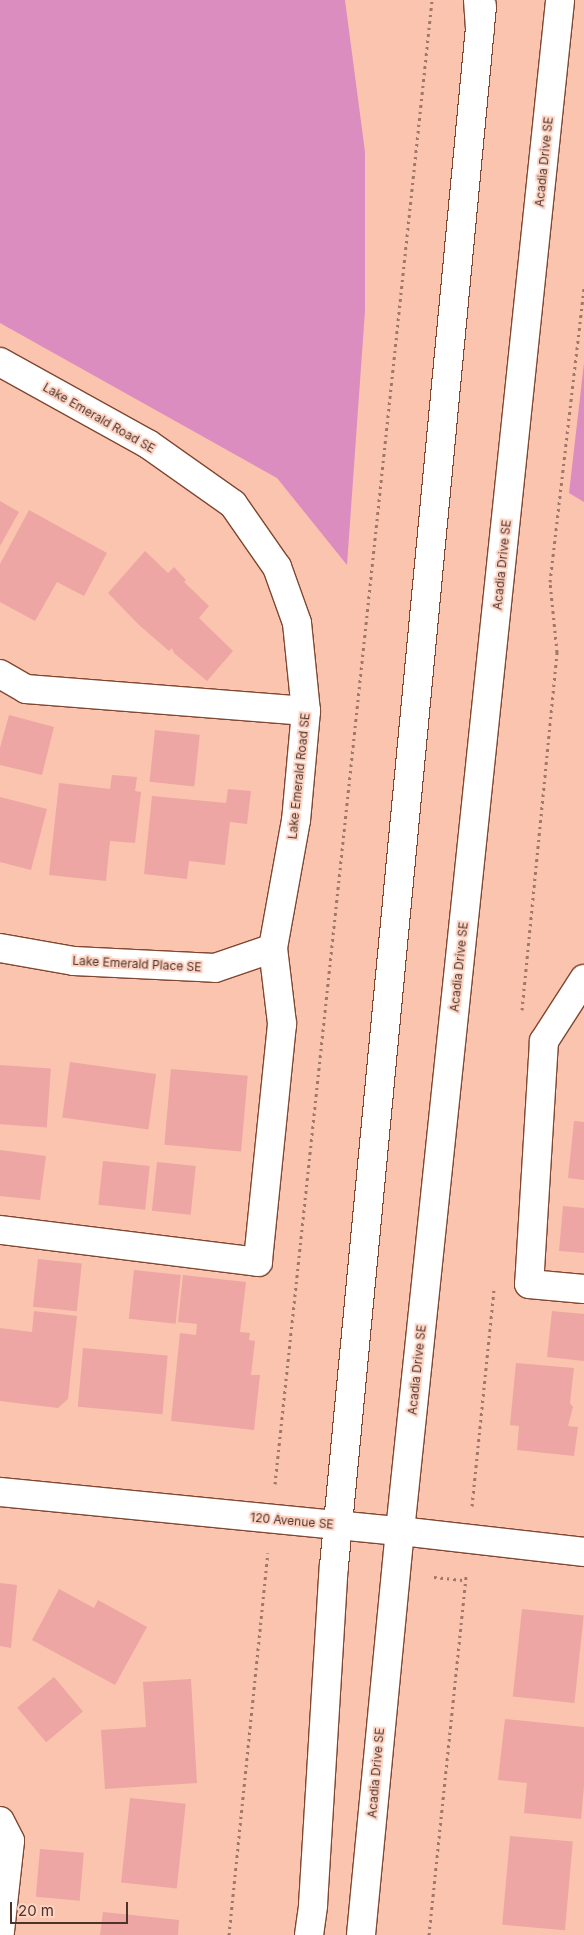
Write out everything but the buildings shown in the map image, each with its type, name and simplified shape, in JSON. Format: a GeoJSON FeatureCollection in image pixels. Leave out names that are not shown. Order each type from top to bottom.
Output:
{"type":"FeatureCollection","features":[{"type":"Feature","properties":{"kind":"street"},"geometry":{"type":"LineString","coordinates":[[478,0],[480,30]]}},
{"type":"Feature","properties":{"kind":"street"},"geometry":{"type":"LineString","coordinates":[[308,1935],[313,1906],[338,1526],[483,0]]}},
{"type":"Feature","properties":{"kind":"street","name":"Acadia Drive SE"},"geometry":{"type":"LineString","coordinates":[[361,1935],[400,1531],[560,0]]}},
{"type":"Feature","properties":{"kind":"street","name":"Lake Emerald Road SE"},"geometry":{"type":"LineString","coordinates":[[0,362],[148,444],[232,504],[278,567],[297,623],[306,711],[296,820],[272,948],[282,1024],[258,1262],[0,1230]]}},
{"type":"Feature","properties":{"kind":"street"},"geometry":{"type":"LineString","coordinates":[[0,674],[26,689],[306,711]]}},
{"type":"Feature","properties":{"kind":"street","name":"Lake Emerald Place SE"},"geometry":{"type":"LineString","coordinates":[[0,948],[74,962],[215,968],[272,948]]}},
{"type":"Feature","properties":{"kind":"street"},"geometry":{"type":"LineString","coordinates":[[584,979],[544,1041],[529,1284],[584,1289]]}},
{"type":"Feature","properties":{"kind":"street","name":"120 Avenue SE"},"geometry":{"type":"LineString","coordinates":[[0,1492],[271,1520],[400,1531],[584,1552]]}},
{"type":"Feature","properties":{"kind":"street"},"geometry":{"type":"LineString","coordinates":[[0,1821],[10,1841],[0,1932]]}},
{"type":"Feature","properties":{"kind":"path"},"geometry":{"type":"LineString","coordinates":[[229,1935],[271,1520],[432,0]]}},
{"type":"Feature","properties":{"kind":"path"},"geometry":{"type":"LineString","coordinates":[[434,1577],[465,1580]]}},
{"type":"Feature","properties":{"kind":"shaded area"},"geometry":{"type":"Polygon","coordinates":[[[0,0],[345,0],[365,152],[365,311],[347,565],[277,478],[0,323],[0,0]]]}},
{"type":"Feature","properties":{"kind":"shaded area"},"geometry":{"type":"Polygon","coordinates":[[[584,363],[584,502],[569,493],[584,363]]]}}]}
